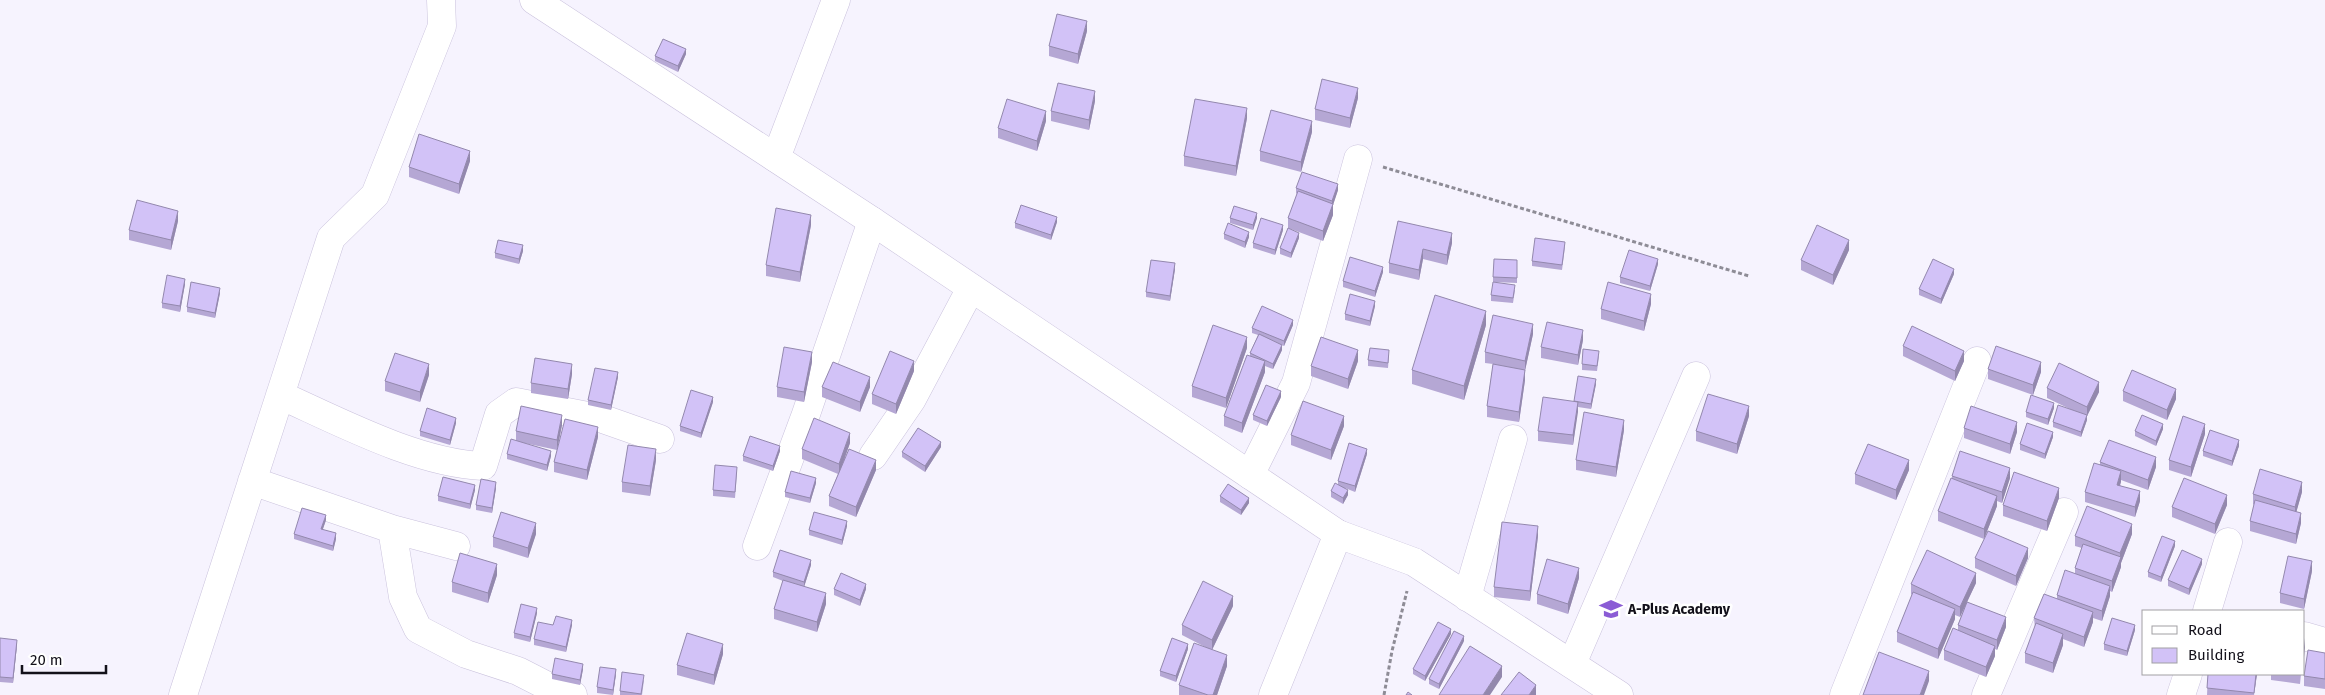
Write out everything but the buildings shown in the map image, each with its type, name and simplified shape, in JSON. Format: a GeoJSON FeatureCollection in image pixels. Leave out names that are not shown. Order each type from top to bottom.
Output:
{"type":"FeatureCollection","features":[{"type":"Feature","properties":{"kind":"street"},"geometry":{"type":"LineString","coordinates":[[183,695],[331,238],[376,195],[442,26],[441,0]]}},
{"type":"Feature","properties":{"kind":"street"},"geometry":{"type":"LineString","coordinates":[[534,0],[872,221],[1338,534],[1414,562],[1583,679],[1619,695]]}},
{"type":"Feature","properties":{"kind":"street"},"geometry":{"type":"LineString","coordinates":[[776,158],[836,0]]}},
{"type":"Feature","properties":{"kind":"street"},"geometry":{"type":"LineString","coordinates":[[1250,475],[1296,383],[1358,159]]}},
{"type":"Feature","properties":{"kind":"street"},"geometry":{"type":"LineString","coordinates":[[757,546],[806,414],[872,221]]}},
{"type":"Feature","properties":{"kind":"street"},"geometry":{"type":"LineString","coordinates":[[872,456],[912,399],[970,288]]}},
{"type":"Feature","properties":{"kind":"street"},"geometry":{"type":"LineString","coordinates":[[1844,695],[1976,361]]}},
{"type":"Feature","properties":{"kind":"street"},"geometry":{"type":"LineString","coordinates":[[1583,679],[1696,376]]}},
{"type":"Feature","properties":{"kind":"street"},"geometry":{"type":"LineString","coordinates":[[280,395],[378,439],[458,465],[483,466],[499,414],[516,402],[603,419],[660,439]]}},
{"type":"Feature","properties":{"kind":"street"},"geometry":{"type":"LineString","coordinates":[[1467,597],[1513,439]]}},
{"type":"Feature","properties":{"kind":"street"},"geometry":{"type":"LineString","coordinates":[[252,481],[392,529],[456,546]]}},
{"type":"Feature","properties":{"kind":"street"},"geometry":{"type":"LineString","coordinates":[[1986,695],[2064,512]]}},
{"type":"Feature","properties":{"kind":"street"},"geometry":{"type":"LineString","coordinates":[[392,529],[403,597],[418,629],[466,654],[518,671],[557,691],[573,695]]}},
{"type":"Feature","properties":{"kind":"street"},"geometry":{"type":"LineString","coordinates":[[1272,695],[1338,534]]}},
{"type":"Feature","properties":{"kind":"street"},"geometry":{"type":"LineString","coordinates":[[2211,610],[2228,542]]}},
{"type":"Feature","properties":{"kind":"street"},"geometry":{"type":"LineString","coordinates":[[2305,636],[2325,642]]}},
{"type":"Feature","properties":{"kind":"street"},"geometry":{"type":"LineString","coordinates":[[2181,695],[2188,675]]}},
{"type":"Feature","properties":{"kind":"path"},"geometry":{"type":"LineString","coordinates":[[1358,159],[1749,276]]}},
{"type":"Feature","properties":{"kind":"path"},"geometry":{"type":"LineString","coordinates":[[1384,695],[1392,651],[1414,562]]}},
{"type":"Feature","properties":{"kind":"place","name":"A-Plus Academy"},"geometry":{"type":"Point","coordinates":[1611,609]}}]}
